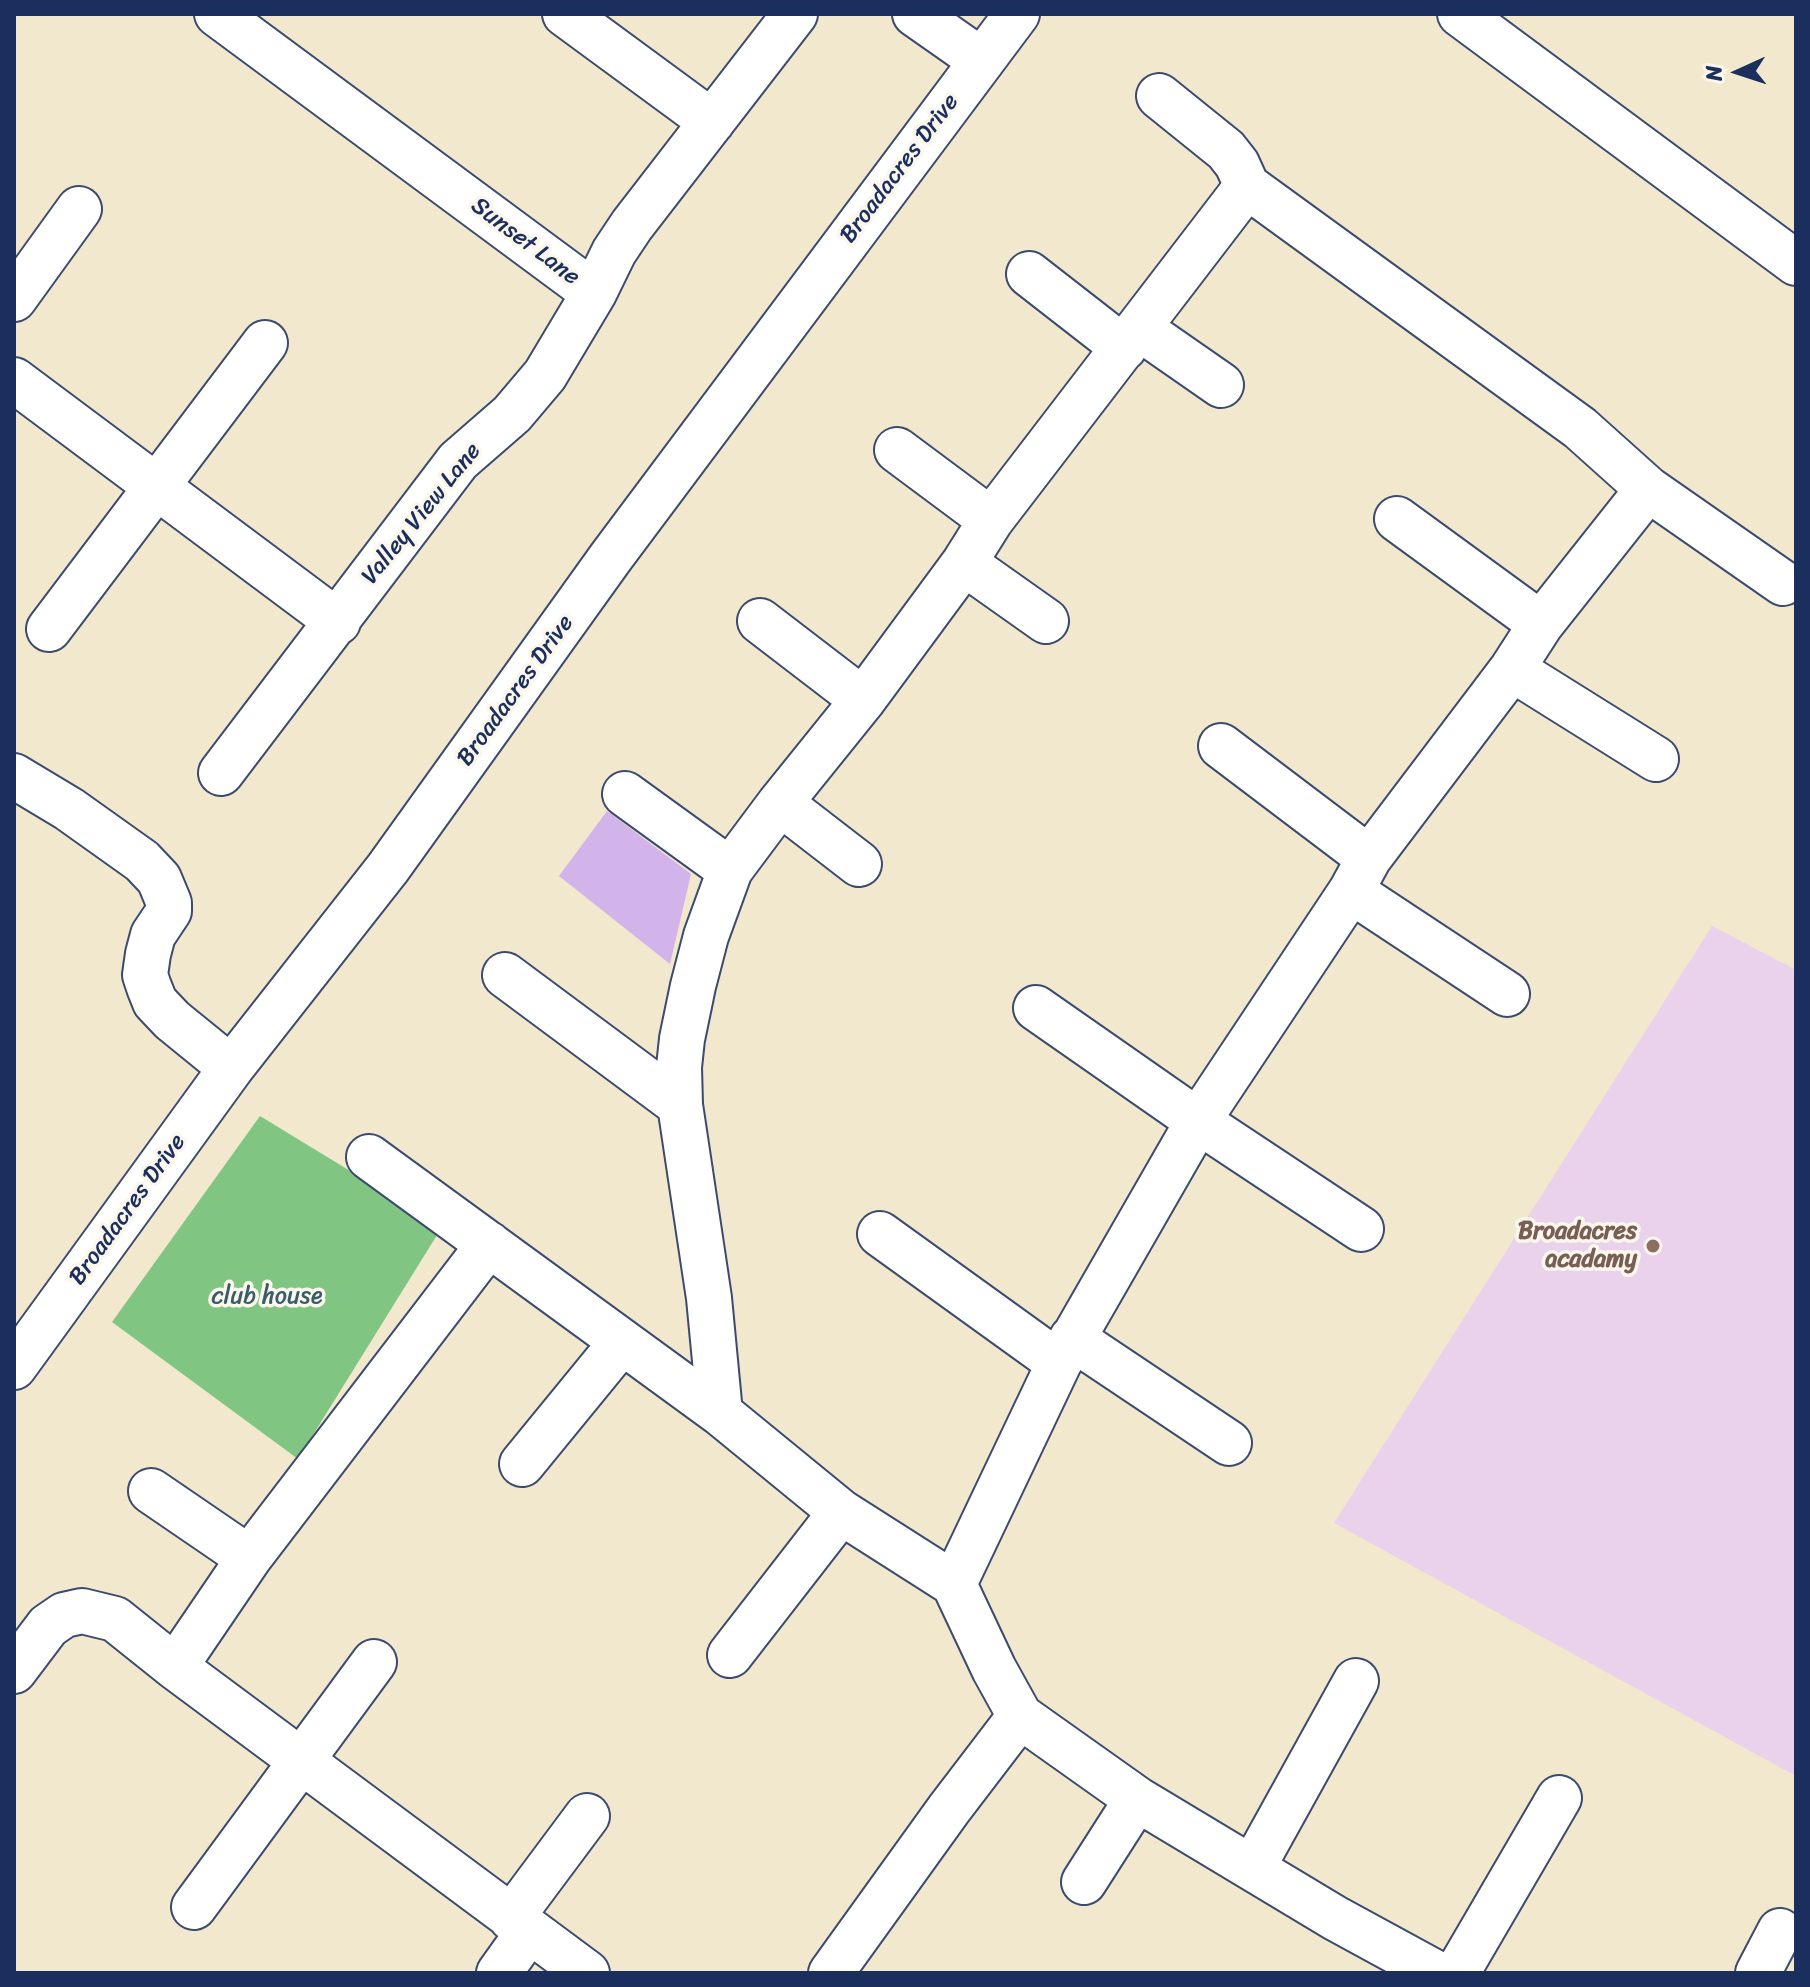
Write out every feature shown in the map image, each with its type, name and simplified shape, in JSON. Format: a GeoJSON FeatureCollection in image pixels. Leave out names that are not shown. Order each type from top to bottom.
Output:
{"type":"FeatureCollection","features":[{"type":"Feature","properties":{"kind":"street","name":"Sunset Lane"},"geometry":{"type":"LineString","coordinates":[[217,14],[594,293],[626,234],[795,14]]}},
{"type":"Feature","properties":{"kind":"street"},"geometry":{"type":"LineString","coordinates":[[565,14],[712,122]]}},
{"type":"Feature","properties":{"kind":"street"},"geometry":{"type":"LineString","coordinates":[[915,14],[982,61]]}},
{"type":"Feature","properties":{"kind":"street","name":"Broadacres Drive"},"geometry":{"type":"LineString","coordinates":[[14,1367],[231,1068],[388,868],[621,544],[1017,14]]}},
{"type":"Feature","properties":{"kind":"street"},"geometry":{"type":"LineString","coordinates":[[1460,14],[1796,263]]}},
{"type":"Feature","properties":{"kind":"street"},"geometry":{"type":"LineString","coordinates":[[1159,96],[1226,150],[1237,164],[1247,186],[1580,428],[1648,489],[1783,583]]}},
{"type":"Feature","properties":{"kind":"street"},"geometry":{"type":"LineString","coordinates":[[720,1413],[709,1298],[680,1105],[682,1039],[687,1012],[706,936],[730,870],[863,700],[964,563],[991,520],[1247,186]]}},
{"type":"Feature","properties":{"kind":"street"},"geometry":{"type":"LineString","coordinates":[[14,299],[79,209]]}},
{"type":"Feature","properties":{"kind":"street"},"geometry":{"type":"LineString","coordinates":[[1029,274],[1131,338],[1221,385]]}},
{"type":"Feature","properties":{"kind":"street","name":"Valley View Lane"},"geometry":{"type":"LineString","coordinates":[[221,773],[458,461],[526,399],[545,375],[594,293]]}},
{"type":"Feature","properties":{"kind":"street"},"geometry":{"type":"LineString","coordinates":[[49,629],[265,343]]}},
{"type":"Feature","properties":{"kind":"street"},"geometry":{"type":"LineString","coordinates":[[14,380],[338,622]]}},
{"type":"Feature","properties":{"kind":"street"},"geometry":{"type":"LineString","coordinates":[[897,450],[991,520]]}},
{"type":"Feature","properties":{"kind":"street"},"geometry":{"type":"LineString","coordinates":[[954,1584],[1065,1350],[1198,1121],[1360,875],[1512,669],[1541,624],[1648,489]]}},
{"type":"Feature","properties":{"kind":"street"},"geometry":{"type":"LineString","coordinates":[[1397,519],[1541,624]]}},
{"type":"Feature","properties":{"kind":"street"},"geometry":{"type":"LineString","coordinates":[[964,563],[1046,621]]}},
{"type":"Feature","properties":{"kind":"street"},"geometry":{"type":"LineString","coordinates":[[760,621],[863,700]]}},
{"type":"Feature","properties":{"kind":"street"},"geometry":{"type":"LineString","coordinates":[[1512,669],[1656,759]]}},
{"type":"Feature","properties":{"kind":"street"},"geometry":{"type":"LineString","coordinates":[[1221,746],[1360,875],[1507,994]]}},
{"type":"Feature","properties":{"kind":"street"},"geometry":{"type":"LineString","coordinates":[[14,776],[81,817],[142,861],[159,879],[169,911],[153,935],[148,954],[145,975],[149,987],[155,1002],[172,1020],[231,1068]]}},
{"type":"Feature","properties":{"kind":"street"},"geometry":{"type":"LineString","coordinates":[[625,794],[730,870]]}},
{"type":"Feature","properties":{"kind":"street"},"geometry":{"type":"LineString","coordinates":[[780,803],[859,864]]}},
{"type":"Feature","properties":{"kind":"street"},"geometry":{"type":"LineString","coordinates":[[505,975],[680,1105]]}},
{"type":"Feature","properties":{"kind":"street"},"geometry":{"type":"LineString","coordinates":[[1036,1008],[1361,1229]]}},
{"type":"Feature","properties":{"kind":"street"},"geometry":{"type":"LineString","coordinates":[[369,1157],[720,1413],[841,1512],[954,1584],[1020,1716],[1137,1799],[1335,1918],[1436,1973]]}},
{"type":"Feature","properties":{"kind":"street"},"geometry":{"type":"LineString","coordinates":[[880,1234],[1065,1350],[1229,1443]]}},
{"type":"Feature","properties":{"kind":"street"},"geometry":{"type":"LineString","coordinates":[[175,1667],[249,1558],[489,1244]]}},
{"type":"Feature","properties":{"kind":"street"},"geometry":{"type":"LineString","coordinates":[[522,1464],[621,1343]]}},
{"type":"Feature","properties":{"kind":"street"},"geometry":{"type":"LineString","coordinates":[[151,1491],[249,1558]]}},
{"type":"Feature","properties":{"kind":"street"},"geometry":{"type":"LineString","coordinates":[[730,1655],[841,1512]]}},
{"type":"Feature","properties":{"kind":"street"},"geometry":{"type":"LineString","coordinates":[[14,1671],[48,1626],[64,1615],[82,1611],[115,1619],[587,1973]]}},
{"type":"Feature","properties":{"kind":"street"},"geometry":{"type":"LineString","coordinates":[[194,1907],[374,1662]]}},
{"type":"Feature","properties":{"kind":"street"},"geometry":{"type":"LineString","coordinates":[[1253,1867],[1356,1681]]}},
{"type":"Feature","properties":{"kind":"street"},"geometry":{"type":"LineString","coordinates":[[831,1973],[1020,1716]]}},
{"type":"Feature","properties":{"kind":"street"},"geometry":{"type":"LineString","coordinates":[[1457,1973],[1559,1798]]}},
{"type":"Feature","properties":{"kind":"street"},"geometry":{"type":"LineString","coordinates":[[1084,1882],[1137,1799]]}},
{"type":"Feature","properties":{"kind":"street"},"geometry":{"type":"LineString","coordinates":[[499,1973],[520,1925],[587,1816]]}},
{"type":"Feature","properties":{"kind":"street"},"geometry":{"type":"LineString","coordinates":[[1758,1973],[1780,1931]]}},
{"type":"Feature","properties":{"kind":"shaded area","name":"Broadacres acadamy"},"geometry":{"type":"Polygon","coordinates":[[[1712,926],[1796,970],[1796,1776],[1334,1523],[1712,926]]]}},
{"type":"Feature","properties":{"kind":"green space","name":"club house"},"geometry":{"type":"Polygon","coordinates":[[[260,1116],[442,1227],[298,1459],[112,1322],[260,1116]]]}},
{"type":"Feature","properties":{"kind":"building"},"geometry":{"type":"Polygon","coordinates":[[[607,811],[691,874],[670,964],[559,876],[607,811]]]}},
{"type":"Feature","properties":{"kind":"place","name":"Broadacres acadamy"},"geometry":{"type":"Point","coordinates":[1653,1246]}}]}
